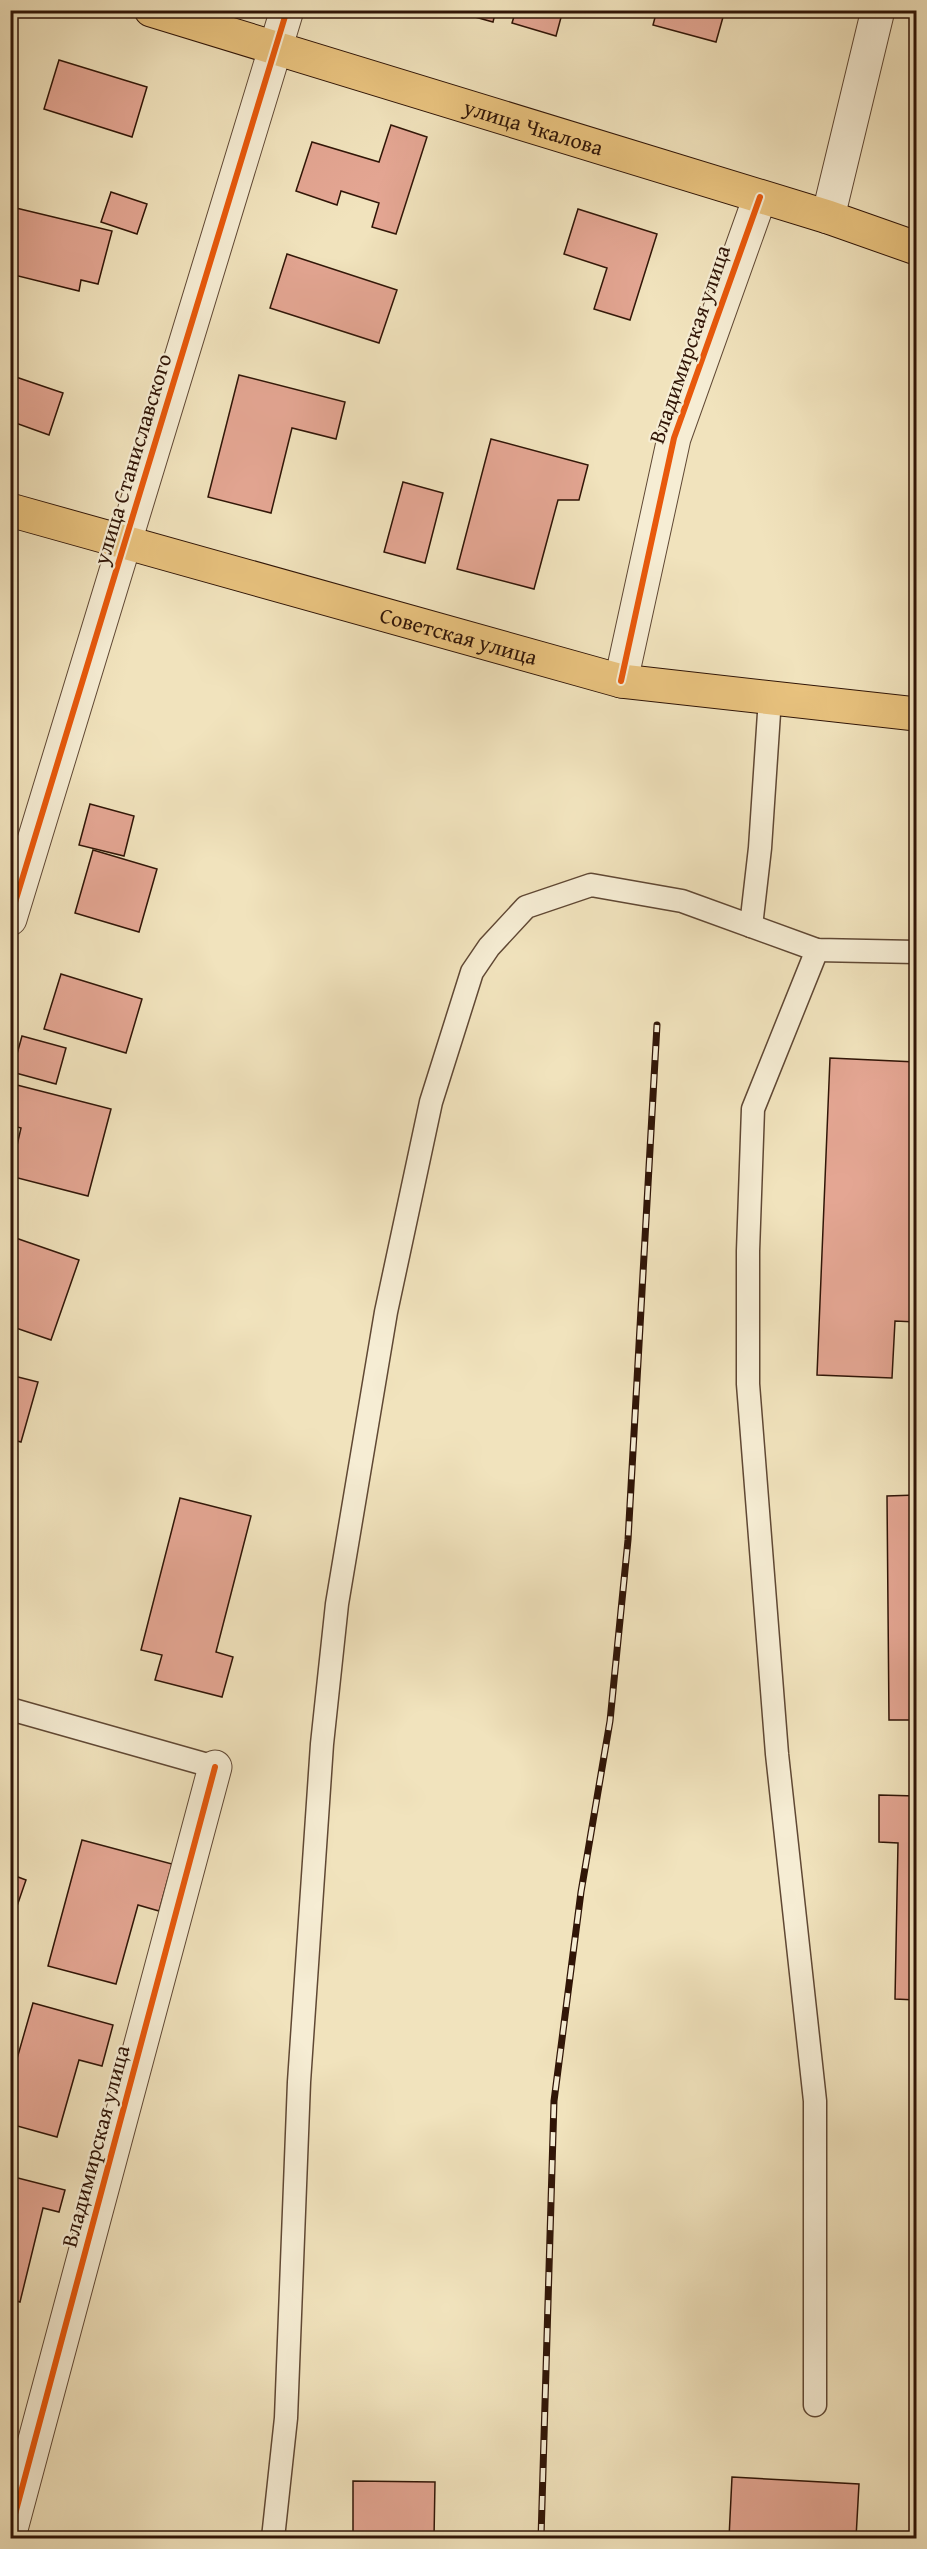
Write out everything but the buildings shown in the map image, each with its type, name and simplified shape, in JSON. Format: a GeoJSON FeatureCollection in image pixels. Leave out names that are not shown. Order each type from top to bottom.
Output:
{"type":"FeatureCollection","features":[{"type":"Feature","properties":{"kind":"main road","name":"улица Чкалова"},"geometry":{"type":"LineString","coordinates":[[151,10],[828,217],[916,248]]}},
{"type":"Feature","properties":{"kind":"main road","name":"Советская улица"},"geometry":{"type":"LineString","coordinates":[[10,510],[621,681],[916,714]]}},
{"type":"Feature","properties":{"kind":"street","name":"улица Станиславского"},"geometry":{"type":"LineString","coordinates":[[10,919],[287,10]]}},
{"type":"Feature","properties":{"kind":"street"},"geometry":{"type":"LineString","coordinates":[[828,217],[878,10]]}},
{"type":"Feature","properties":{"kind":"street","name":"Владимирская улица"},"geometry":{"type":"LineString","coordinates":[[621,681],[674,438],[760,196]]}},
{"type":"Feature","properties":{"kind":"street","name":"Владимирская улица"},"geometry":{"type":"LineString","coordinates":[[10,2533],[215,1767]]}},
{"type":"Feature","properties":{"kind":"lane"},"geometry":{"type":"LineString","coordinates":[[751,926],[760,848],[770,698]]}},
{"type":"Feature","properties":{"kind":"lane"},"geometry":{"type":"LineString","coordinates":[[273,2538],[286,2418],[299,2082],[322,1744],[337,1604],[386,1312],[431,1102],[472,972],[489,947],[526,907],[591,885],[682,901],[817,950],[916,952]]}},
{"type":"Feature","properties":{"kind":"lane"},"geometry":{"type":"LineString","coordinates":[[815,2405],[815,2101],[777,1754],[748,1384],[748,1251],[753,1109],[817,950]]}},
{"type":"Feature","properties":{"kind":"lane"},"geometry":{"type":"LineString","coordinates":[[10,1709],[215,1767]]}},
{"type":"Feature","properties":{"kind":"railway"},"geometry":{"type":"LineString","coordinates":[[541,2538],[554,2101],[581,1892],[610,1721],[628,1540],[657,1025]]}},
{"type":"Feature","properties":{"kind":"cycle path"},"geometry":{"type":"LineString","coordinates":[[10,919],[287,10]]}},
{"type":"Feature","properties":{"kind":"cycle path"},"geometry":{"type":"LineString","coordinates":[[621,681],[674,438],[760,197]]}},
{"type":"Feature","properties":{"kind":"cycle path"},"geometry":{"type":"LineString","coordinates":[[10,2533],[215,1767]]}}]}
